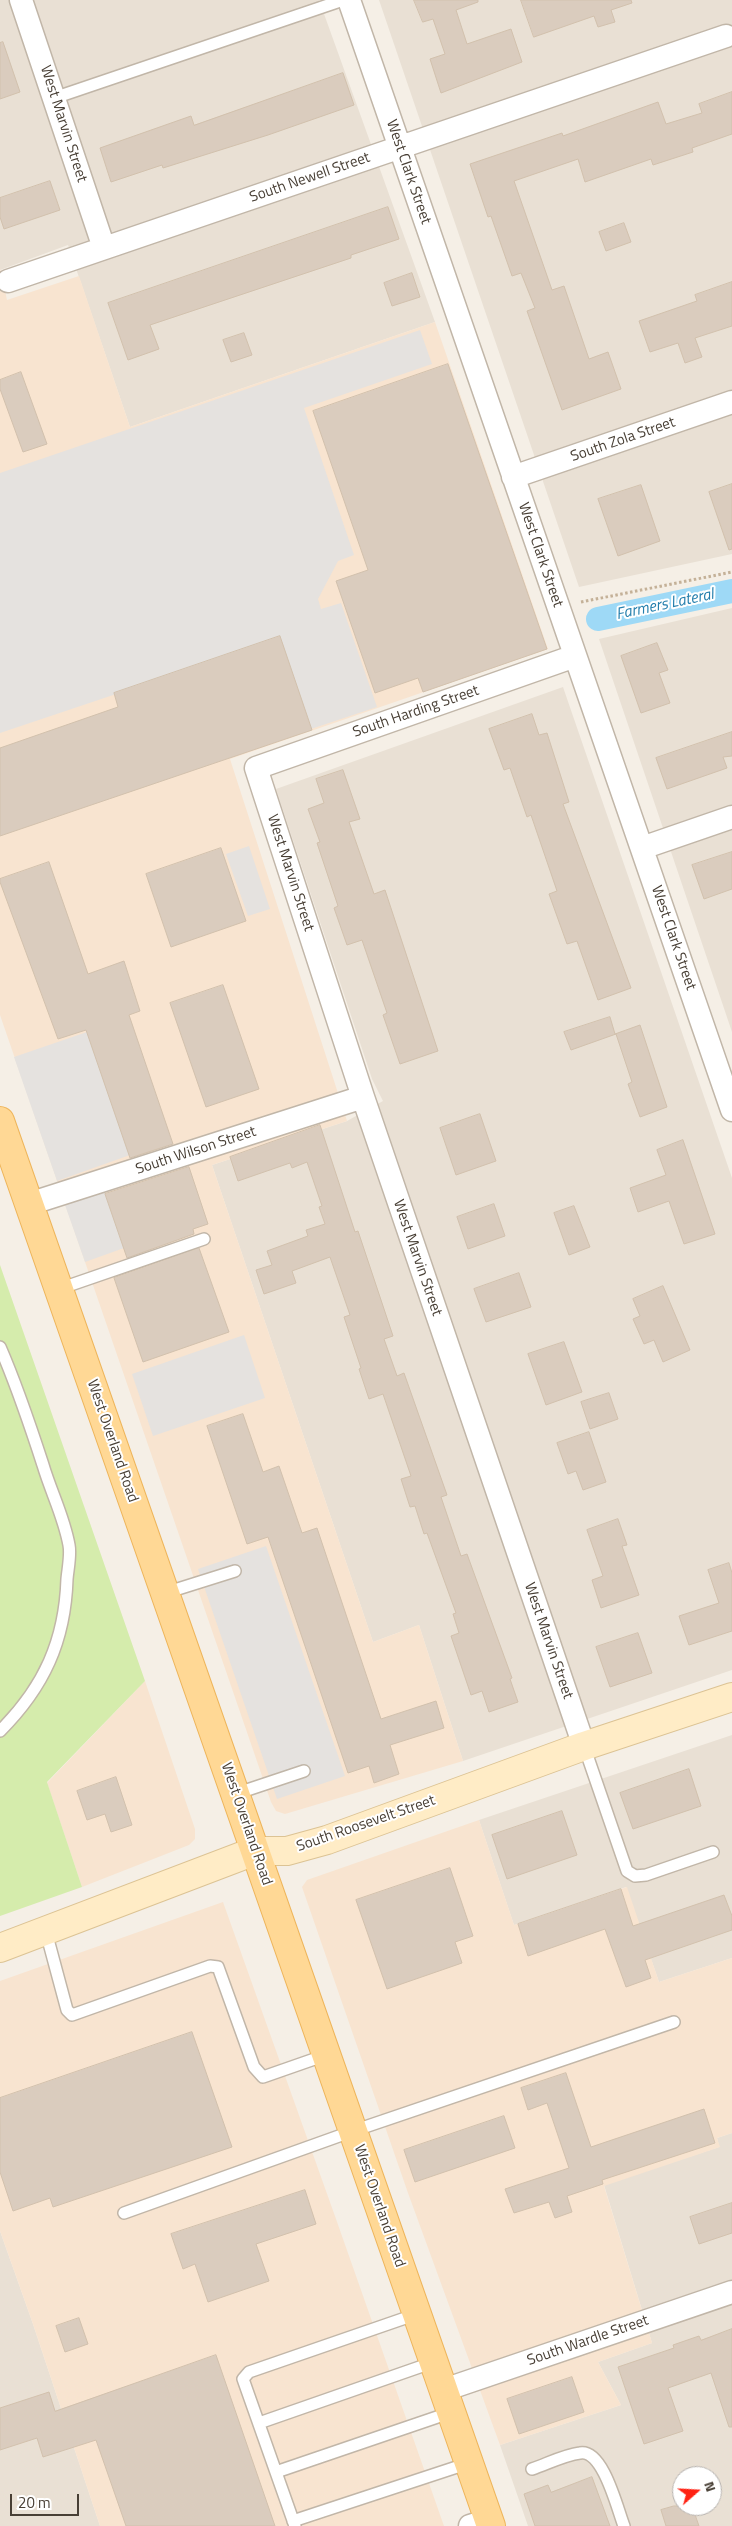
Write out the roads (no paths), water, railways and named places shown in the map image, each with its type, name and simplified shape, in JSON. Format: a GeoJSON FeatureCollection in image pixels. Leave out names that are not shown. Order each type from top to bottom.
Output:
{"type":"FeatureCollection","features":[{"type":"Feature","properties":{"kind":"main road","name":"West Overland Road"},"geometry":{"type":"LineString","coordinates":[[0,1121],[448,2401],[469,2463],[484,2524]]}},
{"type":"Feature","properties":{"kind":"street","name":"West Marvin Street"},"geometry":{"type":"LineString","coordinates":[[21,0],[104,248]]}},
{"type":"Feature","properties":{"kind":"street","name":"West Clark Street"},"geometry":{"type":"LineString","coordinates":[[349,0],[732,1110]]}},
{"type":"Feature","properties":{"kind":"street","name":"South Newell Street"},"geometry":{"type":"LineString","coordinates":[[8,281],[726,36]]}},
{"type":"Feature","properties":{"kind":"street","name":"South Zola Street"},"geometry":{"type":"LineString","coordinates":[[513,477],[732,402]]}},
{"type":"Feature","properties":{"kind":"street","name":"South Harding Street"},"geometry":{"type":"LineString","coordinates":[[256,768],[575,656]]}},
{"type":"Feature","properties":{"kind":"street","name":"West Marvin Street"},"geometry":{"type":"LineString","coordinates":[[256,768],[363,1097],[584,1746]]}},
{"type":"Feature","properties":{"kind":"street"},"geometry":{"type":"LineString","coordinates":[[642,848],[732,817]]}},
{"type":"Feature","properties":{"kind":"street","name":"South Wilson Street"},"geometry":{"type":"LineString","coordinates":[[29,1204],[363,1097]]}},
{"type":"Feature","properties":{"kind":"street","name":"South Roosevelt Street"},"geometry":{"type":"LineString","coordinates":[[0,1948],[255,1851],[287,1851],[327,1840],[584,1746],[732,1697]]}},
{"type":"Feature","properties":{"kind":"street","name":"South Wardle Street"},"geometry":{"type":"LineString","coordinates":[[448,2401],[732,2292]]}},
{"type":"Feature","properties":{"kind":"lane"},"geometry":{"type":"LineString","coordinates":[[54,98],[342,0]]}},
{"type":"Feature","properties":{"kind":"lane"},"geometry":{"type":"LineString","coordinates":[[59,1289],[204,1239]]}},
{"type":"Feature","properties":{"kind":"lane"},"geometry":{"type":"LineString","coordinates":[[0,1347],[16,1383],[51,1491],[66,1529],[70,1548],[61,1633],[50,1662],[36,1688],[0,1731]]}},
{"type":"Feature","properties":{"kind":"lane"},"geometry":{"type":"LineString","coordinates":[[165,1593],[235,1571]]}},
{"type":"Feature","properties":{"kind":"lane"},"geometry":{"type":"LineString","coordinates":[[584,1746],[627,1871],[635,1876],[646,1876],[713,1852]]}},
{"type":"Feature","properties":{"kind":"lane"},"geometry":{"type":"LineString","coordinates":[[235,1794],[304,1771]]}},
{"type":"Feature","properties":{"kind":"lane"},"geometry":{"type":"LineString","coordinates":[[46,1932],[67,2010],[72,2016],[210,1966],[218,1968],[254,2067],[263,2077],[326,2055]]}},
{"type":"Feature","properties":{"kind":"lane"},"geometry":{"type":"LineString","coordinates":[[124,2213],[353,2131],[674,2022]]}},
{"type":"Feature","properties":{"kind":"lane"},"geometry":{"type":"LineString","coordinates":[[417,2314],[249,2372],[243,2378],[294,2524],[469,2463]]}},
{"type":"Feature","properties":{"kind":"lane"},"geometry":{"type":"LineString","coordinates":[[259,2423],[434,2362]]}},
{"type":"Feature","properties":{"kind":"lane"},"geometry":{"type":"LineString","coordinates":[[276,2472],[448,2401]]}},
{"type":"Feature","properties":{"kind":"lane"},"geometry":{"type":"LineString","coordinates":[[532,2469],[582,2452],[592,2455],[600,2464],[624,2526]]}},
{"type":"Feature","properties":{"kind":"waterway","name":"Farmers Lateral"},"geometry":{"type":"LineString","coordinates":[[598,619],[732,591]]}}]}
